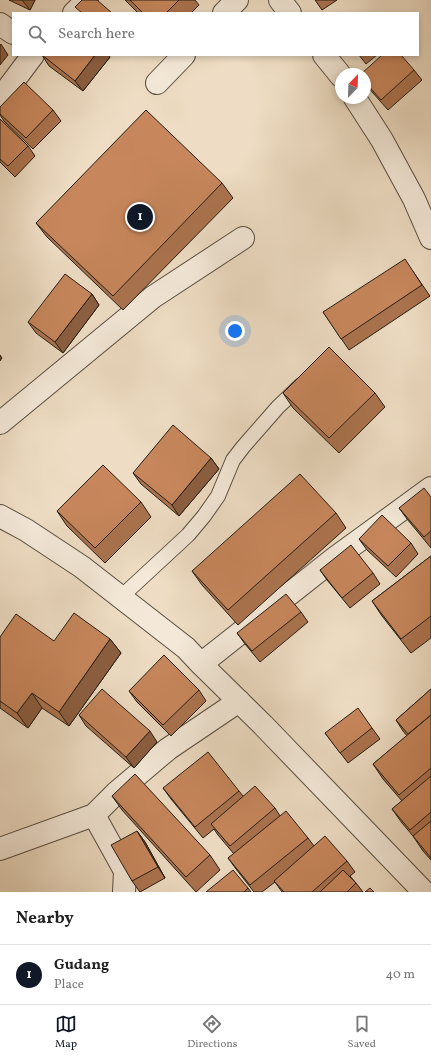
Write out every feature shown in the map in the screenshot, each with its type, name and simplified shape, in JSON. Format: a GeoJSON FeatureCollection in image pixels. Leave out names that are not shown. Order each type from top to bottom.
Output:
{"type":"FeatureCollection","features":[{"type":"Feature","properties":{"kind":"street"},"geometry":{"type":"LineString","coordinates":[[75,12],[87,0]]}},
{"type":"Feature","properties":{"kind":"street"},"geometry":{"type":"LineString","coordinates":[[225,12],[236,0]]}},
{"type":"Feature","properties":{"kind":"street"},"geometry":{"type":"LineString","coordinates":[[280,0],[289,12]]}},
{"type":"Feature","properties":{"kind":"street"},"geometry":{"type":"LineString","coordinates":[[0,24],[12,33]]}},
{"type":"Feature","properties":{"kind":"street"},"geometry":{"type":"LineString","coordinates":[[0,99],[32,56]]}},
{"type":"Feature","properties":{"kind":"street"},"geometry":{"type":"LineString","coordinates":[[157,83],[183,56]]}},
{"type":"Feature","properties":{"kind":"street"},"geometry":{"type":"LineString","coordinates":[[325,56],[335,69]]}},
{"type":"Feature","properties":{"kind":"street"},"geometry":{"type":"LineString","coordinates":[[359,104],[382,140],[414,199],[431,238]]}},
{"type":"Feature","properties":{"kind":"street"},"geometry":{"type":"LineString","coordinates":[[0,422],[153,297],[243,238]]}},
{"type":"Feature","properties":{"kind":"street"},"geometry":{"type":"LineString","coordinates":[[201,664],[334,558],[431,488]]}},
{"type":"Feature","properties":{"kind":"street"},"geometry":{"type":"LineString","coordinates":[[0,516],[26,530],[82,567],[186,648],[424,892]]}},
{"type":"Feature","properties":{"kind":"street"},"geometry":{"type":"LineString","coordinates":[[0,849],[94,815],[116,793],[168,749],[239,701]]}},
{"type":"Feature","properties":{"kind":"street"},"geometry":{"type":"LineString","coordinates":[[94,815],[125,871],[124,892]]}},
{"type":"Feature","properties":{"kind":"lane"},"geometry":{"type":"LineString","coordinates":[[121,597],[188,535],[218,496],[233,460],[243,446],[278,407],[310,375]]}},
{"type":"Feature","properties":{"kind":"building"},"geometry":{"type":"Polygon","coordinates":[[[82,0],[97,0],[111,12],[81,12],[75,7],[82,0]]]}},
{"type":"Feature","properties":{"kind":"building"},"geometry":{"type":"Polygon","coordinates":[[[130,0],[179,0],[167,12],[142,12],[130,0]]]}},
{"type":"Feature","properties":{"kind":"building"},"geometry":{"type":"Polygon","coordinates":[[[43,56],[94,56],[75,81],[43,56]]]}},
{"type":"Feature","properties":{"kind":"building"},"geometry":{"type":"Polygon","coordinates":[[[381,56],[402,56],[414,70],[381,100],[371,89],[371,68],[368,68],[381,56]]]}},
{"type":"Feature","properties":{"kind":"building"},"geometry":{"type":"Polygon","coordinates":[[[24,82],[53,110],[26,138],[0,114],[0,107],[24,82]]]}},
{"type":"Feature","properties":{"kind":"building"},"geometry":{"type":"Polygon","coordinates":[[[146,110],[222,183],[113,296],[36,223],[146,110]]]}},
{"type":"Feature","properties":{"kind":"building"},"geometry":{"type":"Polygon","coordinates":[[[0,119],[28,146],[8,166],[0,159],[0,119]]]}},
{"type":"Feature","properties":{"kind":"building"},"geometry":{"type":"Polygon","coordinates":[[[405,259],[422,285],[341,339],[323,312],[405,259]]]}},
{"type":"Feature","properties":{"kind":"building"},"geometry":{"type":"Polygon","coordinates":[[[65,274],[92,294],[55,342],[28,322],[65,274]]]}},
{"type":"Feature","properties":{"kind":"building"},"geometry":{"type":"Polygon","coordinates":[[[329,347],[375,393],[329,438],[283,393],[329,347]]]}},
{"type":"Feature","properties":{"kind":"building"},"geometry":{"type":"Polygon","coordinates":[[[173,425],[211,458],[172,505],[133,473],[173,425]]]}},
{"type":"Feature","properties":{"kind":"building"},"geometry":{"type":"Polygon","coordinates":[[[103,465],[141,502],[95,548],[57,511],[103,465]]]}},
{"type":"Feature","properties":{"kind":"building"},"geometry":{"type":"Polygon","coordinates":[[[300,474],[336,513],[228,610],[192,571],[300,474]]]}},
{"type":"Feature","properties":{"kind":"building"},"geometry":{"type":"Polygon","coordinates":[[[424,488],[431,497],[431,531],[424,537],[399,508],[424,488]]]}},
{"type":"Feature","properties":{"kind":"building"},"geometry":{"type":"Polygon","coordinates":[[[382,515],[411,543],[388,566],[359,539],[382,515]]]}},
{"type":"Feature","properties":{"kind":"building"},"geometry":{"type":"Polygon","coordinates":[[[351,545],[373,573],[342,598],[320,570],[351,545]]]}},
{"type":"Feature","properties":{"kind":"building"},"geometry":{"type":"Polygon","coordinates":[[[431,556],[431,616],[401,639],[372,601],[431,556]]]}},
{"type":"Feature","properties":{"kind":"building"},"geometry":{"type":"Polygon","coordinates":[[[286,594],[301,612],[252,651],[237,633],[286,594]]]}},
{"type":"Feature","properties":{"kind":"building"},"geometry":{"type":"Polygon","coordinates":[[[74,613],[110,639],[59,712],[32,693],[17,713],[0,701],[0,637],[16,614],[54,641],[74,613]]]}},
{"type":"Feature","properties":{"kind":"building"},"geometry":{"type":"Polygon","coordinates":[[[164,655],[199,690],[163,725],[129,691],[164,655]]]}},
{"type":"Feature","properties":{"kind":"building"},"geometry":{"type":"Polygon","coordinates":[[[102,689],[150,731],[126,757],[79,715],[102,689]]]}},
{"type":"Feature","properties":{"kind":"building"},"geometry":{"type":"Polygon","coordinates":[[[431,689],[431,715],[408,734],[396,720],[431,689]]]}},
{"type":"Feature","properties":{"kind":"building"},"geometry":{"type":"Polygon","coordinates":[[[358,708],[372,728],[340,753],[325,733],[358,708]]]}},
{"type":"Feature","properties":{"kind":"building"},"geometry":{"type":"Polygon","coordinates":[[[431,715],[431,768],[399,795],[373,764],[431,715]]]}},
{"type":"Feature","properties":{"kind":"building"},"geometry":{"type":"Polygon","coordinates":[[[208,752],[239,791],[195,827],[163,788],[208,752]]]}},
{"type":"Feature","properties":{"kind":"building"},"geometry":{"type":"Polygon","coordinates":[[[135,774],[210,855],[186,877],[112,796],[135,774]]]}},
{"type":"Feature","properties":{"kind":"building"},"geometry":{"type":"Polygon","coordinates":[[[431,776],[431,812],[410,830],[392,809],[431,776]]]}},
{"type":"Feature","properties":{"kind":"building"},"geometry":{"type":"Polygon","coordinates":[[[255,786],[275,808],[230,846],[211,824],[255,786]]]}},
{"type":"Feature","properties":{"kind":"building"},"geometry":{"type":"Polygon","coordinates":[[[286,811],[308,838],[250,885],[228,858],[286,811]]]}},
{"type":"Feature","properties":{"kind":"building"},"geometry":{"type":"Polygon","coordinates":[[[431,821],[431,858],[413,836],[431,821]]]}},
{"type":"Feature","properties":{"kind":"building"},"geometry":{"type":"Polygon","coordinates":[[[137,831],[158,867],[132,881],[111,845],[137,831]]]}},
{"type":"Feature","properties":{"kind":"building"},"geometry":{"type":"Polygon","coordinates":[[[325,836],[347,861],[312,892],[284,892],[274,881],[325,836]]]}},
{"type":"Feature","properties":{"kind":"building"},"geometry":{"type":"Polygon","coordinates":[[[233,870],[248,888],[244,892],[206,892],[233,870]]]}},
{"type":"Feature","properties":{"kind":"building"},"geometry":{"type":"Polygon","coordinates":[[[343,870],[356,883],[347,892],[320,892],[343,870]]]}},
{"type":"Feature","properties":{"kind":"building"},"geometry":{"type":"Polygon","coordinates":[[[370,888],[374,892],[365,892],[370,888]]]}},
{"type":"Feature","properties":{"kind":"place","name":"Gudang"},"geometry":{"type":"Point","coordinates":[140,217]}}]}
